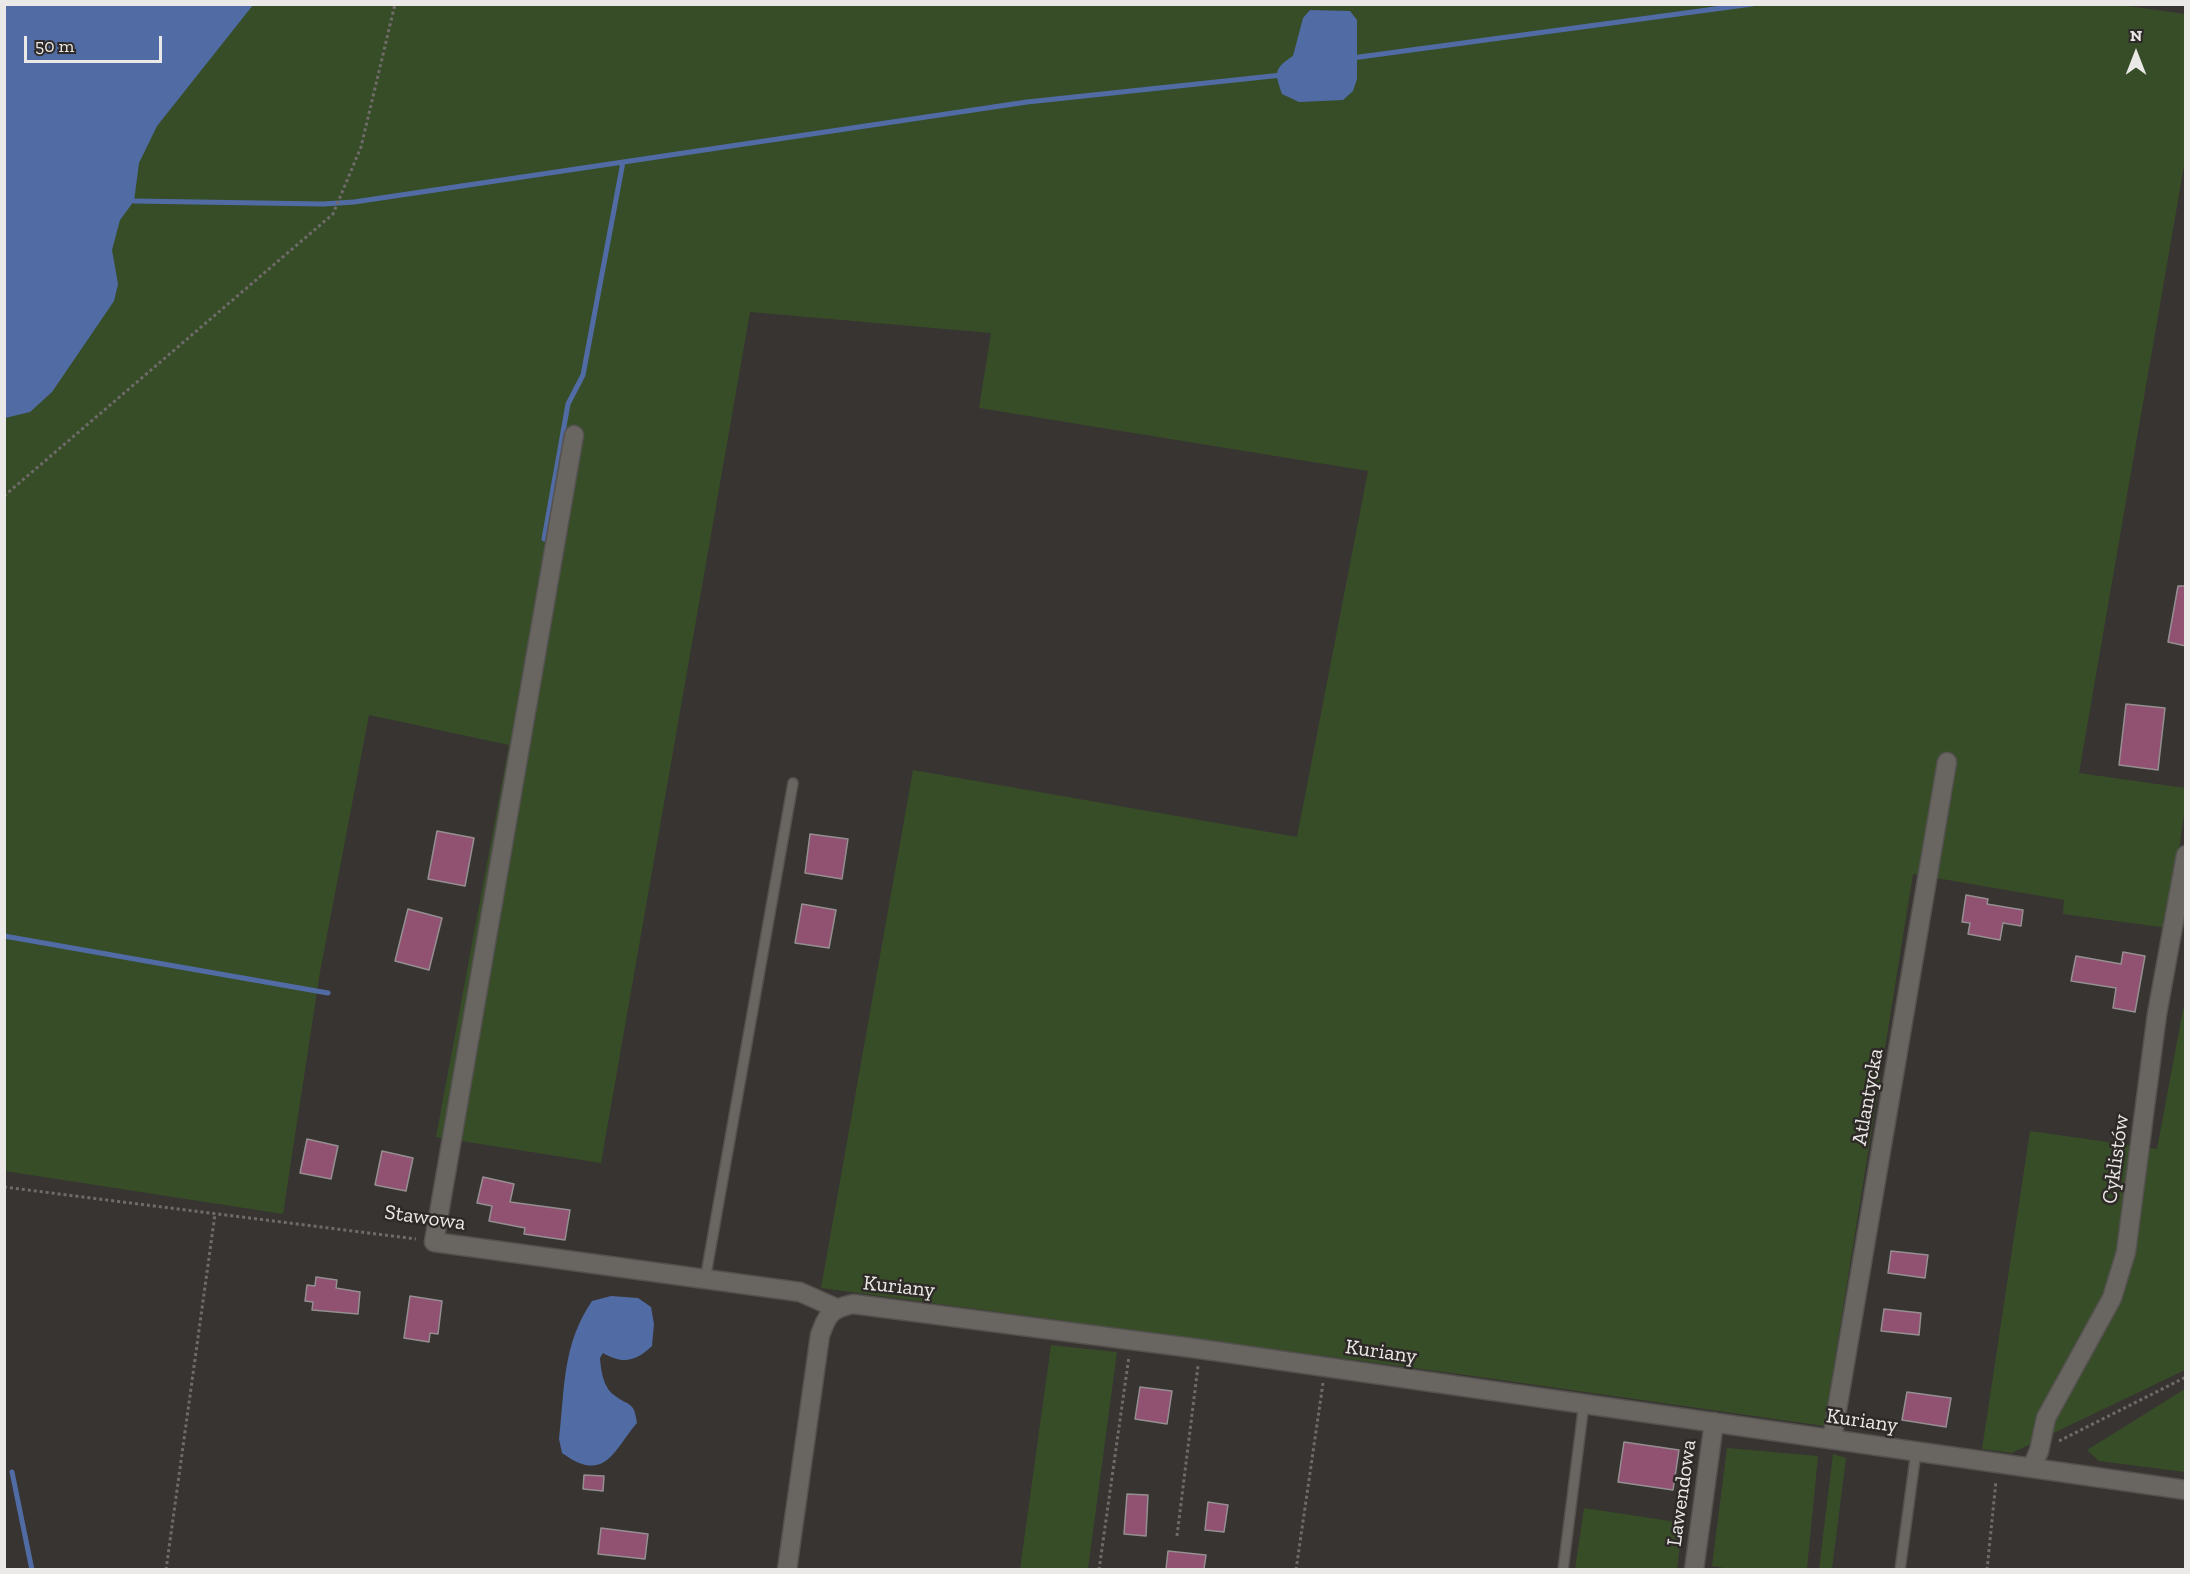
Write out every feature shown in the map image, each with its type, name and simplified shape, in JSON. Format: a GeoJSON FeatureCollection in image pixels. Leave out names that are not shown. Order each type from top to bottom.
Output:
{"type":"FeatureCollection","features":[{"type":"Feature","properties":{"kind":"street"},"geometry":{"type":"LineString","coordinates":[[434,1242],[574,435]]}},
{"type":"Feature","properties":{"kind":"street","name":"Atlantycka"},"geometry":{"type":"LineString","coordinates":[[1832,1439],[1947,762]]}},
{"type":"Feature","properties":{"kind":"street","name":"Cyklistów"},"geometry":{"type":"LineString","coordinates":[[2035,1459],[2046,1418],[2112,1298],[2126,1252],[2157,1014],[2186,855]]}},
{"type":"Feature","properties":{"kind":"street","name":"Stawowa"},"geometry":{"type":"LineString","coordinates":[[434,1242],[704,1281],[800,1292],[836,1308]]}},
{"type":"Feature","properties":{"kind":"street","name":"Kuriany"},"geometry":{"type":"LineString","coordinates":[[787,1569],[820,1335],[827,1317],[836,1308],[853,1304],[1325,1366],[1998,1464],[2035,1459],[2186,1490]]}},
{"type":"Feature","properties":{"kind":"street","name":"Lawendowa"},"geometry":{"type":"LineString","coordinates":[[1694,1569],[1714,1422]]}},
{"type":"Feature","properties":{"kind":"lane"},"geometry":{"type":"LineString","coordinates":[[704,1281],[794,783]]}},
{"type":"Feature","properties":{"kind":"lane"},"geometry":{"type":"LineString","coordinates":[[1563,1569],[1584,1403]]}},
{"type":"Feature","properties":{"kind":"lane"},"geometry":{"type":"LineString","coordinates":[[1900,1569],[1916,1452]]}},
{"type":"Feature","properties":{"kind":"path"},"geometry":{"type":"LineString","coordinates":[[4,496],[335,210],[361,147],[395,4]]}},
{"type":"Feature","properties":{"kind":"path","name":"Stawowa"},"geometry":{"type":"LineString","coordinates":[[4,1187],[434,1242]]}},
{"type":"Feature","properties":{"kind":"path"},"geometry":{"type":"LineString","coordinates":[[166,1569],[214,1214]]}},
{"type":"Feature","properties":{"kind":"path"},"geometry":{"type":"LineString","coordinates":[[1099,1569],[1132,1340]]}},
{"type":"Feature","properties":{"kind":"path"},"geometry":{"type":"LineString","coordinates":[[1177,1536],[1200,1349]]}},
{"type":"Feature","properties":{"kind":"path"},"geometry":{"type":"LineString","coordinates":[[1296,1569],[1325,1366]]}},
{"type":"Feature","properties":{"kind":"path"},"geometry":{"type":"LineString","coordinates":[[2035,1459],[2186,1377]]}},
{"type":"Feature","properties":{"kind":"path"},"geometry":{"type":"LineString","coordinates":[[1987,1569],[1998,1464]]}},
{"type":"Feature","properties":{"kind":"green space"},"geometry":{"type":"Polygon","coordinates":[[[2114,4],[2185,14],[2185,160],[2079,773],[2185,788],[2185,807],[2168,928],[2063,914],[2064,900],[1913,874],[1824,1426],[821,1288],[913,770],[1297,837],[1368,471],[979,408],[991,333],[750,312],[601,1163],[436,1137],[509,745],[369,715],[320,972],[283,1214],[5,1171],[4,5],[2114,4]]]}},
{"type":"Feature","properties":{"kind":"green space"},"geometry":{"type":"Polygon","coordinates":[[[2185,999],[2185,1370],[2012,1453],[1982,1449],[2030,1131],[2157,1149],[2185,999]]]}},
{"type":"Feature","properties":{"kind":"green space"},"geometry":{"type":"Polygon","coordinates":[[[1051,1345],[1117,1352],[1088,1569],[1020,1569],[1051,1345]]]}},
{"type":"Feature","properties":{"kind":"green space"},"geometry":{"type":"Polygon","coordinates":[[[2185,1389],[2185,1472],[2099,1461],[2087,1450],[2185,1389]]]}},
{"type":"Feature","properties":{"kind":"green space"},"geometry":{"type":"Polygon","coordinates":[[[1727,1448],[1818,1456],[1807,1569],[1736,1570],[1712,1566],[1727,1448]]]}},
{"type":"Feature","properties":{"kind":"green space"},"geometry":{"type":"Polygon","coordinates":[[[1833,1454],[1846,1458],[1832,1569],[1819,1569],[1833,1454]]]}},
{"type":"Feature","properties":{"kind":"green space"},"geometry":{"type":"Polygon","coordinates":[[[1584,1508],[1683,1523],[1677,1569],[1575,1569],[1584,1508]]]}},
{"type":"Feature","properties":{"kind":"water"},"geometry":{"type":"Polygon","coordinates":[[[4,5],[253,5],[157,126],[139,163],[134,201],[120,220],[112,250],[118,284],[114,301],[52,392],[30,412],[5,418],[4,5]]]}},
{"type":"Feature","properties":{"kind":"water"},"geometry":{"type":"Polygon","coordinates":[[[1310,10],[1350,11],[1357,20],[1357,79],[1353,91],[1343,100],[1299,102],[1282,94],[1277,72],[1282,64],[1293,56],[1303,18],[1310,10]]]}},
{"type":"Feature","properties":{"kind":"water"},"geometry":{"type":"Polygon","coordinates":[[[611,1296],[638,1298],[651,1307],[654,1324],[652,1346],[629,1360],[617,1359],[603,1353],[600,1358],[607,1388],[632,1407],[637,1423],[607,1460],[589,1465],[577,1462],[562,1453],[559,1439],[566,1367],[575,1334],[592,1301],[611,1296]]]}},
{"type":"Feature","properties":{"kind":"building"},"geometry":{"type":"Polygon","coordinates":[[[2178,586],[2186,586],[2186,646],[2168,642],[2178,586]]]}},
{"type":"Feature","properties":{"kind":"building"},"geometry":{"type":"Polygon","coordinates":[[[2126,704],[2165,708],[2158,770],[2119,765],[2126,704]]]}},
{"type":"Feature","properties":{"kind":"building"},"geometry":{"type":"Polygon","coordinates":[[[437,831],[474,838],[465,886],[428,879],[437,831]]]}},
{"type":"Feature","properties":{"kind":"building"},"geometry":{"type":"Polygon","coordinates":[[[810,834],[848,839],[842,879],[805,873],[810,834]]]}},
{"type":"Feature","properties":{"kind":"building"},"geometry":{"type":"Polygon","coordinates":[[[1966,895],[1988,899],[1987,904],[2023,910],[2021,926],[2003,923],[2000,940],[1968,934],[1970,923],[1962,922],[1966,895]]]}},
{"type":"Feature","properties":{"kind":"building"},"geometry":{"type":"Polygon","coordinates":[[[802,904],[836,910],[829,948],[795,943],[802,904]]]}},
{"type":"Feature","properties":{"kind":"building"},"geometry":{"type":"Polygon","coordinates":[[[408,909],[442,918],[429,970],[395,961],[408,909]]]}},
{"type":"Feature","properties":{"kind":"building"},"geometry":{"type":"Polygon","coordinates":[[[2123,952],[2145,956],[2135,1012],[2113,1008],[2116,988],[2071,981],[2076,956],[2121,964],[2123,952]]]}},
{"type":"Feature","properties":{"kind":"building"},"geometry":{"type":"Polygon","coordinates":[[[307,1139],[338,1146],[331,1179],[300,1173],[307,1139]]]}},
{"type":"Feature","properties":{"kind":"building"},"geometry":{"type":"Polygon","coordinates":[[[382,1151],[413,1158],[406,1191],[375,1185],[382,1151]]]}},
{"type":"Feature","properties":{"kind":"building"},"geometry":{"type":"Polygon","coordinates":[[[483,1177],[514,1184],[510,1202],[570,1210],[565,1240],[524,1234],[525,1228],[489,1221],[492,1206],[477,1203],[483,1177]]]}},
{"type":"Feature","properties":{"kind":"building"},"geometry":{"type":"Polygon","coordinates":[[[1891,1251],[1928,1255],[1925,1278],[1888,1273],[1891,1251]]]}},
{"type":"Feature","properties":{"kind":"building"},"geometry":{"type":"Polygon","coordinates":[[[316,1277],[337,1280],[336,1288],[360,1292],[358,1314],[312,1310],[313,1302],[305,1301],[307,1285],[315,1286],[316,1277]]]}},
{"type":"Feature","properties":{"kind":"building"},"geometry":{"type":"Polygon","coordinates":[[[410,1296],[442,1301],[438,1334],[430,1333],[429,1342],[404,1338],[410,1296]]]}},
{"type":"Feature","properties":{"kind":"building"},"geometry":{"type":"Polygon","coordinates":[[[1884,1309],[1921,1313],[1919,1335],[1881,1331],[1884,1309]]]}},
{"type":"Feature","properties":{"kind":"building"},"geometry":{"type":"Polygon","coordinates":[[[1140,1387],[1172,1391],[1167,1424],[1135,1419],[1140,1387]]]}},
{"type":"Feature","properties":{"kind":"building"},"geometry":{"type":"Polygon","coordinates":[[[1907,1392],[1951,1398],[1946,1427],[1902,1420],[1907,1392]]]}},
{"type":"Feature","properties":{"kind":"building"},"geometry":{"type":"Polygon","coordinates":[[[1624,1442],[1679,1450],[1673,1490],[1618,1482],[1624,1442]]]}},
{"type":"Feature","properties":{"kind":"building"},"geometry":{"type":"Polygon","coordinates":[[[584,1475],[604,1476],[603,1491],[583,1489],[584,1475]]]}},
{"type":"Feature","properties":{"kind":"building"},"geometry":{"type":"Polygon","coordinates":[[[1127,1494],[1148,1495],[1146,1536],[1124,1534],[1127,1494]]]}},
{"type":"Feature","properties":{"kind":"building"},"geometry":{"type":"Polygon","coordinates":[[[1208,1502],[1228,1505],[1224,1532],[1205,1530],[1208,1502]]]}},
{"type":"Feature","properties":{"kind":"building"},"geometry":{"type":"Polygon","coordinates":[[[601,1528],[648,1534],[645,1559],[598,1554],[601,1528]]]}},
{"type":"Feature","properties":{"kind":"building"},"geometry":{"type":"Polygon","coordinates":[[[1168,1551],[1206,1555],[1204,1569],[1166,1569],[1168,1551]]]}},
{"type":"Feature","properties":{"kind":"waterway"},"geometry":{"type":"LineString","coordinates":[[1352,58],[1752,4]]}},
{"type":"Feature","properties":{"kind":"waterway"},"geometry":{"type":"LineString","coordinates":[[134,201],[323,204],[354,202],[1027,102],[1282,75]]}},
{"type":"Feature","properties":{"kind":"waterway"},"geometry":{"type":"LineString","coordinates":[[544,539],[568,404],[583,375],[623,162]]}},
{"type":"Feature","properties":{"kind":"waterway"},"geometry":{"type":"LineString","coordinates":[[4,936],[328,993]]}},
{"type":"Feature","properties":{"kind":"waterway"},"geometry":{"type":"LineString","coordinates":[[12,1472],[32,1570]]}}]}
